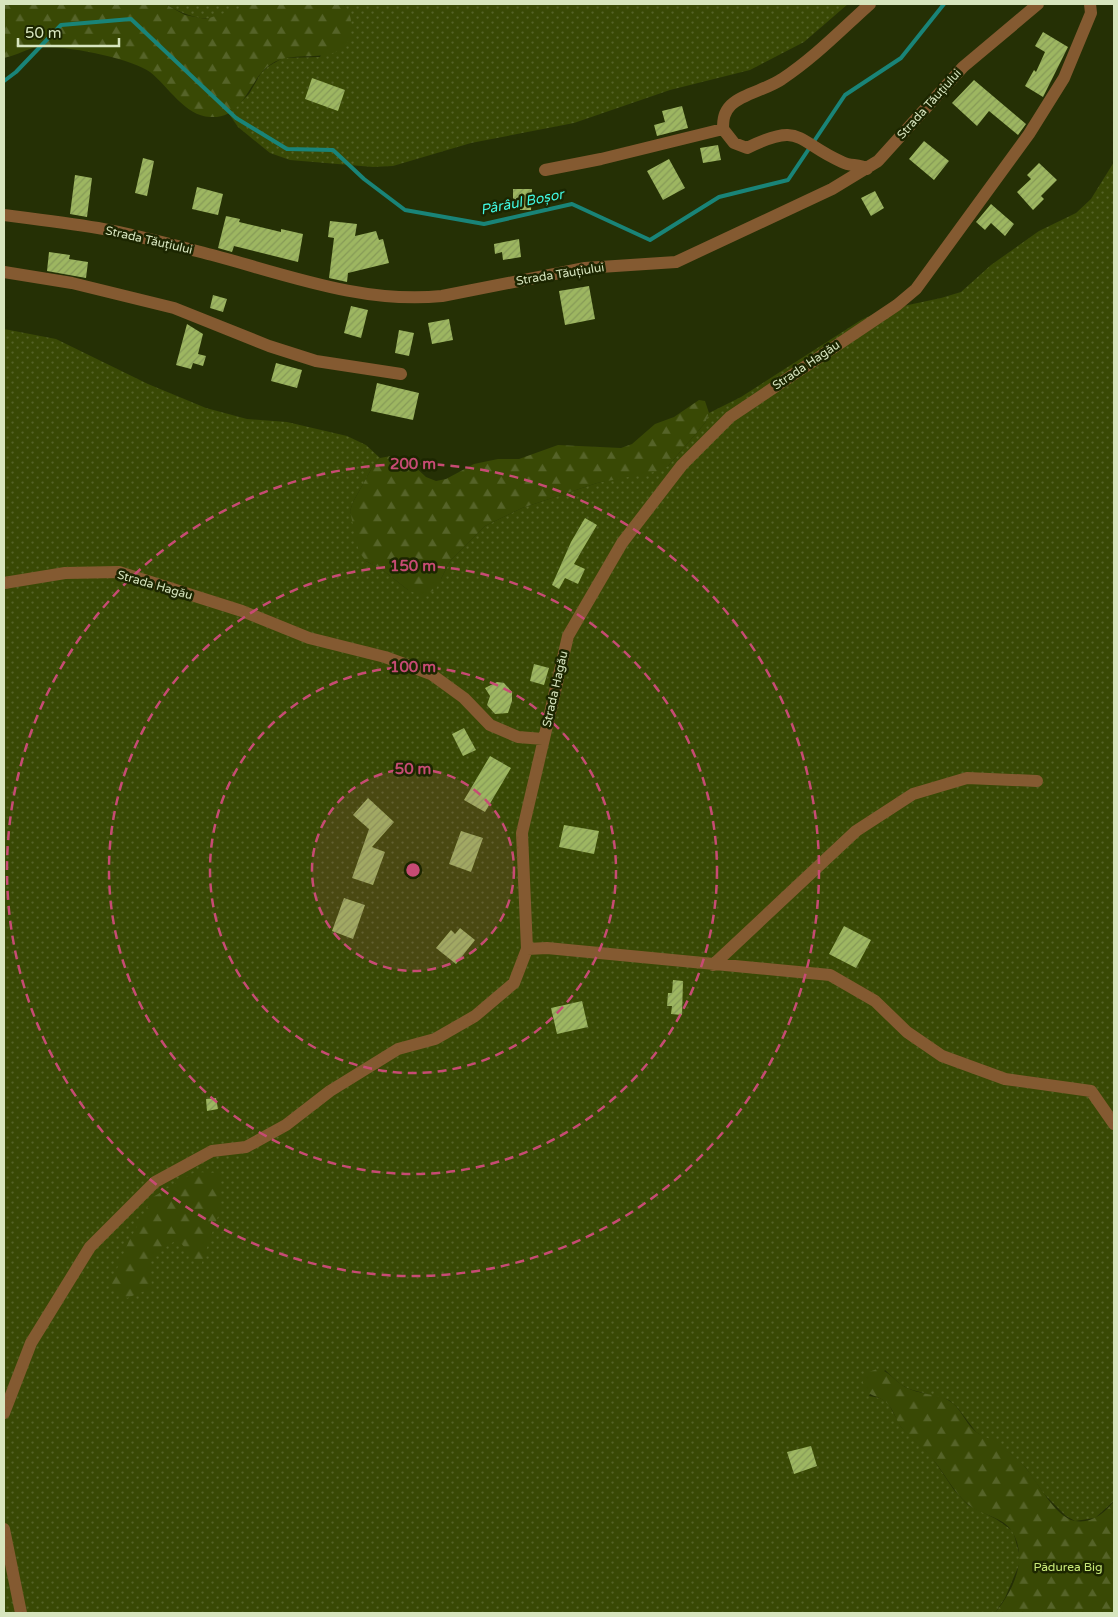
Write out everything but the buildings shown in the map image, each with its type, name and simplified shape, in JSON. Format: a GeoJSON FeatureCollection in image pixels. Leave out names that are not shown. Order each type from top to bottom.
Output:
{"type":"FeatureCollection","features":[{"type":"Feature","properties":{"kind":"street"},"geometry":{"type":"LineString","coordinates":[[867,169],[860,165],[844,164],[794,134],[770,136],[747,148],[740,146],[728,137],[723,129],[723,120],[733,103],[784,78],[815,54],[870,4]]}},
{"type":"Feature","properties":{"kind":"street","name":"Strada Tăuțiului"},"geometry":{"type":"LineString","coordinates":[[4,215],[98,228],[215,256],[326,287],[388,297],[421,298],[585,268],[676,262],[832,189],[867,169],[878,161],[963,67],[1038,4]]}},
{"type":"Feature","properties":{"kind":"street","name":"Strada Hagău"},"geometry":{"type":"LineString","coordinates":[[527,949],[522,833],[543,739],[568,636],[622,543],[682,465],[730,417],[897,305],[916,289],[1029,134],[1064,78],[1090,13],[1090,4]]}},
{"type":"Feature","properties":{"kind":"street"},"geometry":{"type":"LineString","coordinates":[[546,170],[601,159],[723,129]]}},
{"type":"Feature","properties":{"kind":"street"},"geometry":{"type":"LineString","coordinates":[[4,272],[72,283],[174,308],[269,346],[316,362],[401,374]]}},
{"type":"Feature","properties":{"kind":"street","name":"Strada Hagău"},"geometry":{"type":"LineString","coordinates":[[4,584],[65,573],[119,572],[242,611],[309,638],[385,657],[431,674],[464,698],[490,724],[518,737],[543,739]]}},
{"type":"Feature","properties":{"kind":"street"},"geometry":{"type":"LineString","coordinates":[[713,965],[856,830],[913,794],[967,778],[1037,781]]}},
{"type":"Feature","properties":{"kind":"street"},"geometry":{"type":"LineString","coordinates":[[4,1413],[31,1343],[90,1248],[155,1182],[212,1151],[246,1147],[286,1125],[330,1091],[398,1049],[435,1040],[475,1016],[514,983],[527,949],[547,948],[830,975],[875,1001],[907,1032],[942,1056],[1005,1079],[1090,1091],[1114,1124]]}},
{"type":"Feature","properties":{"kind":"street"},"geometry":{"type":"LineString","coordinates":[[4,1529],[21,1613]]}},
{"type":"Feature","properties":{"kind":"green space"},"geometry":{"type":"Polygon","coordinates":[[[165,4],[253,4],[228,15],[209,19],[189,15],[165,4]]]}},
{"type":"Feature","properties":{"kind":"green space"},"geometry":{"type":"Polygon","coordinates":[[[165,4],[185,15],[206,19],[253,4],[343,4],[350,16],[351,30],[347,43],[336,52],[327,55],[292,57],[275,62],[260,74],[238,106],[221,116],[210,117],[193,112],[185,106],[150,72],[111,57],[76,50],[44,47],[33,48],[4,58],[4,5],[165,4]]]}},
{"type":"Feature","properties":{"kind":"green space"},"geometry":{"type":"Polygon","coordinates":[[[343,4],[848,4],[804,42],[750,70],[670,90],[574,123],[471,143],[393,166],[373,167],[290,160],[270,153],[238,127],[229,114],[249,94],[261,73],[269,66],[283,58],[320,57],[345,6],[343,4]]]}},
{"type":"Feature","properties":{"kind":"green space"},"geometry":{"type":"Polygon","coordinates":[[[1114,162],[1114,1501],[1095,1518],[1075,1521],[1066,1516],[1044,1494],[1026,1468],[1011,1454],[976,1432],[957,1407],[949,1400],[909,1389],[900,1384],[885,1370],[869,1396],[880,1398],[888,1403],[901,1427],[931,1456],[954,1490],[968,1505],[996,1519],[1013,1531],[1021,1560],[1005,1598],[995,1613],[4,1613],[4,329],[56,339],[148,384],[206,408],[247,419],[287,422],[347,436],[366,445],[380,458],[373,466],[350,511],[366,561],[384,571],[408,590],[441,579],[450,561],[485,526],[522,508],[597,483],[668,466],[705,423],[709,413],[741,397],[861,320],[880,311],[961,292],[991,265],[1039,231],[1076,213],[1091,199],[1114,162]]]}},
{"type":"Feature","properties":{"kind":"green space"},"geometry":{"type":"Polygon","coordinates":[[[699,400],[705,401],[709,413],[705,423],[668,466],[659,471],[597,483],[522,508],[485,526],[450,561],[436,589],[427,594],[417,594],[408,590],[384,571],[366,561],[359,552],[350,511],[373,466],[380,458],[391,456],[401,458],[411,463],[426,477],[436,481],[446,479],[474,464],[498,459],[519,459],[558,445],[621,448],[632,444],[655,424],[674,417],[699,400]]]}},
{"type":"Feature","properties":{"kind":"green space"},"geometry":{"type":"Polygon","coordinates":[[[195,1172],[220,1173],[219,1213],[200,1268],[178,1239],[149,1258],[152,1288],[127,1298],[110,1285],[129,1241],[153,1197],[195,1172]]]}},
{"type":"Feature","properties":{"kind":"green space","name":"Pădurea Big"},"geometry":{"type":"Polygon","coordinates":[[[877,1369],[889,1374],[901,1385],[911,1390],[938,1396],[952,1403],[975,1431],[995,1442],[1021,1463],[1053,1506],[1067,1518],[1075,1521],[1087,1521],[1097,1517],[1114,1501],[1114,1613],[995,1613],[1013,1585],[1019,1564],[1017,1543],[1013,1533],[1004,1523],[974,1508],[963,1500],[931,1457],[901,1427],[888,1404],[863,1389],[863,1380],[869,1372],[877,1369]]]}},
{"type":"Feature","properties":{"kind":"waterway","name":"Pârâul Boșor"},"geometry":{"type":"LineString","coordinates":[[4,81],[16,72],[61,25],[131,19],[236,118],[287,149],[333,150],[364,179],[405,210],[484,224],[572,204],[650,240],[719,197],[788,180],[845,95],[901,58],[944,4]]}}]}
